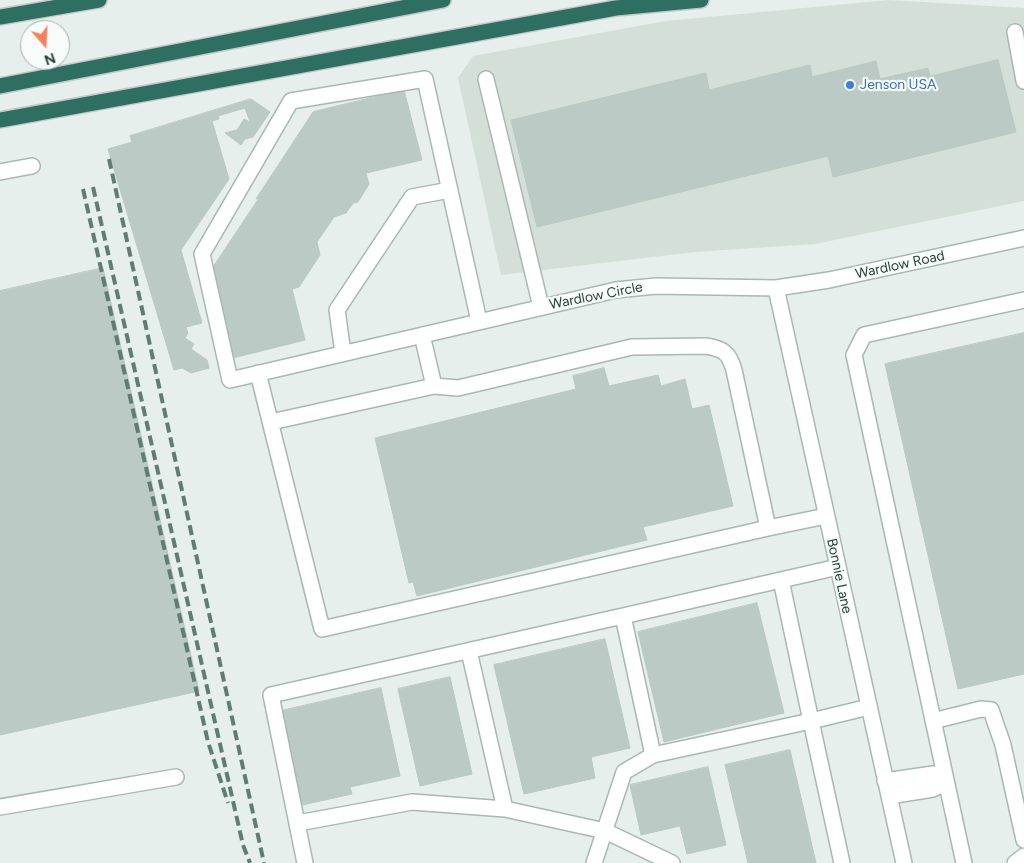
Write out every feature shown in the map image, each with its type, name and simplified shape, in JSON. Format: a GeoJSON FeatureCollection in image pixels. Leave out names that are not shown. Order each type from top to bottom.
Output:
{"type":"FeatureCollection","features":[{"type":"Feature","properties":{"kind":"highway"},"geometry":{"type":"LineString","coordinates":[[0,16],[99,0]]}},
{"type":"Feature","properties":{"kind":"highway"},"geometry":{"type":"LineString","coordinates":[[0,86],[443,0]]}},
{"type":"Feature","properties":{"kind":"highway"},"geometry":{"type":"LineString","coordinates":[[0,120],[616,8],[701,0]]}},
{"type":"Feature","properties":{"kind":"street"},"geometry":{"type":"LineString","coordinates":[[1015,32],[1024,81]]}},
{"type":"Feature","properties":{"kind":"street","name":"Wardlow Circle"},"geometry":{"type":"LineString","coordinates":[[450,190],[425,79],[291,101],[202,254],[230,380],[616,290],[656,286],[776,288]]}},
{"type":"Feature","properties":{"kind":"street"},"geometry":{"type":"LineString","coordinates":[[486,79],[541,307]]}},
{"type":"Feature","properties":{"kind":"street"},"geometry":{"type":"LineString","coordinates":[[0,172],[32,166]]}},
{"type":"Feature","properties":{"kind":"street"},"geometry":{"type":"LineString","coordinates":[[343,353],[336,310],[412,197],[450,190],[478,321]]}},
{"type":"Feature","properties":{"kind":"street","name":"Wardlow Road"},"geometry":{"type":"LineString","coordinates":[[776,288],[829,280],[1024,238]]}},
{"type":"Feature","properties":{"kind":"street","name":"Bonnie Lane"},"geometry":{"type":"LineString","coordinates":[[776,288],[904,863]]}},
{"type":"Feature","properties":{"kind":"street"},"geometry":{"type":"LineString","coordinates":[[964,863],[854,355],[864,335],[1024,300]]}},
{"type":"Feature","properties":{"kind":"street"},"geometry":{"type":"LineString","coordinates":[[422,335],[434,386]]}},
{"type":"Feature","properties":{"kind":"street"},"geometry":{"type":"LineString","coordinates":[[271,422],[434,386],[458,388],[632,347],[717,347],[727,353],[734,370],[768,528]]}},
{"type":"Feature","properties":{"kind":"street"},"geometry":{"type":"LineString","coordinates":[[258,373],[322,629],[826,516]]}},
{"type":"Feature","properties":{"kind":"street"},"geometry":{"type":"LineString","coordinates":[[305,863],[272,695],[838,567]]}},
{"type":"Feature","properties":{"kind":"street"},"geometry":{"type":"LineString","coordinates":[[781,580],[842,863]]}},
{"type":"Feature","properties":{"kind":"street"},"geometry":{"type":"LineString","coordinates":[[623,616],[653,755]]}},
{"type":"Feature","properties":{"kind":"street"},"geometry":{"type":"LineString","coordinates":[[469,651],[506,810]]}},
{"type":"Feature","properties":{"kind":"street"},"geometry":{"type":"LineString","coordinates":[[594,863],[624,772],[653,755],[868,707]]}},
{"type":"Feature","properties":{"kind":"street"},"geometry":{"type":"LineString","coordinates":[[933,721],[981,709],[991,710],[1003,745],[1024,840]]}},
{"type":"Feature","properties":{"kind":"street"},"geometry":{"type":"LineString","coordinates":[[885,781],[933,774],[946,782]]}},
{"type":"Feature","properties":{"kind":"street"},"geometry":{"type":"LineString","coordinates":[[0,807],[176,776]]}},
{"type":"Feature","properties":{"kind":"street"},"geometry":{"type":"LineString","coordinates":[[889,796],[934,789],[946,782]]}},
{"type":"Feature","properties":{"kind":"street"},"geometry":{"type":"LineString","coordinates":[[298,824],[412,802],[506,810],[605,831],[672,863]]}},
{"type":"Feature","properties":{"kind":"street"},"geometry":{"type":"LineString","coordinates":[[1015,863],[1024,856]]}},
{"type":"Feature","properties":{"kind":"shaded area"},"geometry":{"type":"Polygon","coordinates":[[[889,0],[1024,8],[1024,201],[815,244],[695,252],[501,275],[458,78],[473,56],[666,21],[889,0]]]}},
{"type":"Feature","properties":{"kind":"building"},"geometry":{"type":"Polygon","coordinates":[[[998,60],[1016,132],[833,177],[828,156],[537,227],[511,120],[706,73],[709,90],[810,65],[812,77],[876,61],[880,79],[928,68],[930,76],[998,60]]]}},
{"type":"Feature","properties":{"kind":"building"},"geometry":{"type":"Polygon","coordinates":[[[404,90],[422,160],[366,173],[369,184],[358,202],[353,203],[346,213],[334,217],[317,242],[320,255],[299,287],[292,289],[305,340],[233,358],[211,270],[259,198],[256,199],[313,112],[404,90]]]}},
{"type":"Feature","properties":{"kind":"building"},"geometry":{"type":"Polygon","coordinates":[[[251,99],[270,112],[253,137],[245,139],[241,145],[225,133],[237,130],[244,119],[250,122],[245,108],[218,116],[219,119],[212,121],[229,179],[181,250],[202,323],[186,327],[188,333],[185,338],[194,344],[191,349],[207,360],[209,368],[191,373],[182,368],[174,370],[108,149],[132,142],[130,136],[251,99]]]}},
{"type":"Feature","properties":{"kind":"building"},"geometry":{"type":"Polygon","coordinates":[[[103,268],[199,691],[0,735],[0,291],[103,268]]]}},
{"type":"Feature","properties":{"kind":"building"},"geometry":{"type":"Polygon","coordinates":[[[1024,333],[1024,674],[958,689],[885,364],[1024,333]]]}},
{"type":"Feature","properties":{"kind":"building"},"geometry":{"type":"Polygon","coordinates":[[[604,368],[609,386],[658,375],[661,386],[685,379],[692,409],[709,405],[733,506],[643,527],[647,540],[417,596],[413,582],[409,583],[375,438],[576,389],[573,376],[604,368]]]}},
{"type":"Feature","properties":{"kind":"building"},"geometry":{"type":"Polygon","coordinates":[[[757,603],[784,713],[664,742],[638,632],[757,603]]]}},
{"type":"Feature","properties":{"kind":"building"},"geometry":{"type":"Polygon","coordinates":[[[605,639],[630,748],[591,757],[595,778],[524,794],[494,665],[605,639]]]}},
{"type":"Feature","properties":{"kind":"building"},"geometry":{"type":"Polygon","coordinates":[[[450,677],[472,774],[420,786],[398,689],[450,677]]]}},
{"type":"Feature","properties":{"kind":"building"},"geometry":{"type":"Polygon","coordinates":[[[381,688],[400,776],[350,787],[352,794],[302,805],[281,711],[381,688]]]}},
{"type":"Feature","properties":{"kind":"building"},"geometry":{"type":"Polygon","coordinates":[[[790,750],[816,863],[748,863],[725,765],[790,750]]]}},
{"type":"Feature","properties":{"kind":"building"},"geometry":{"type":"Polygon","coordinates":[[[708,767],[726,845],[687,854],[680,826],[641,835],[630,785],[708,767]]]}},
{"type":"Feature","properties":{"kind":"railway"},"geometry":{"type":"LineString","coordinates":[[109,159],[264,863]]}},
{"type":"Feature","properties":{"kind":"railway"},"geometry":{"type":"LineString","coordinates":[[93,187],[243,845],[250,863]]}},
{"type":"Feature","properties":{"kind":"railway"},"geometry":{"type":"LineString","coordinates":[[83,189],[208,742],[228,803]]}},
{"type":"Feature","properties":{"kind":"place","name":"Jenson USA"},"geometry":{"type":"Point","coordinates":[850,85]}}]}
